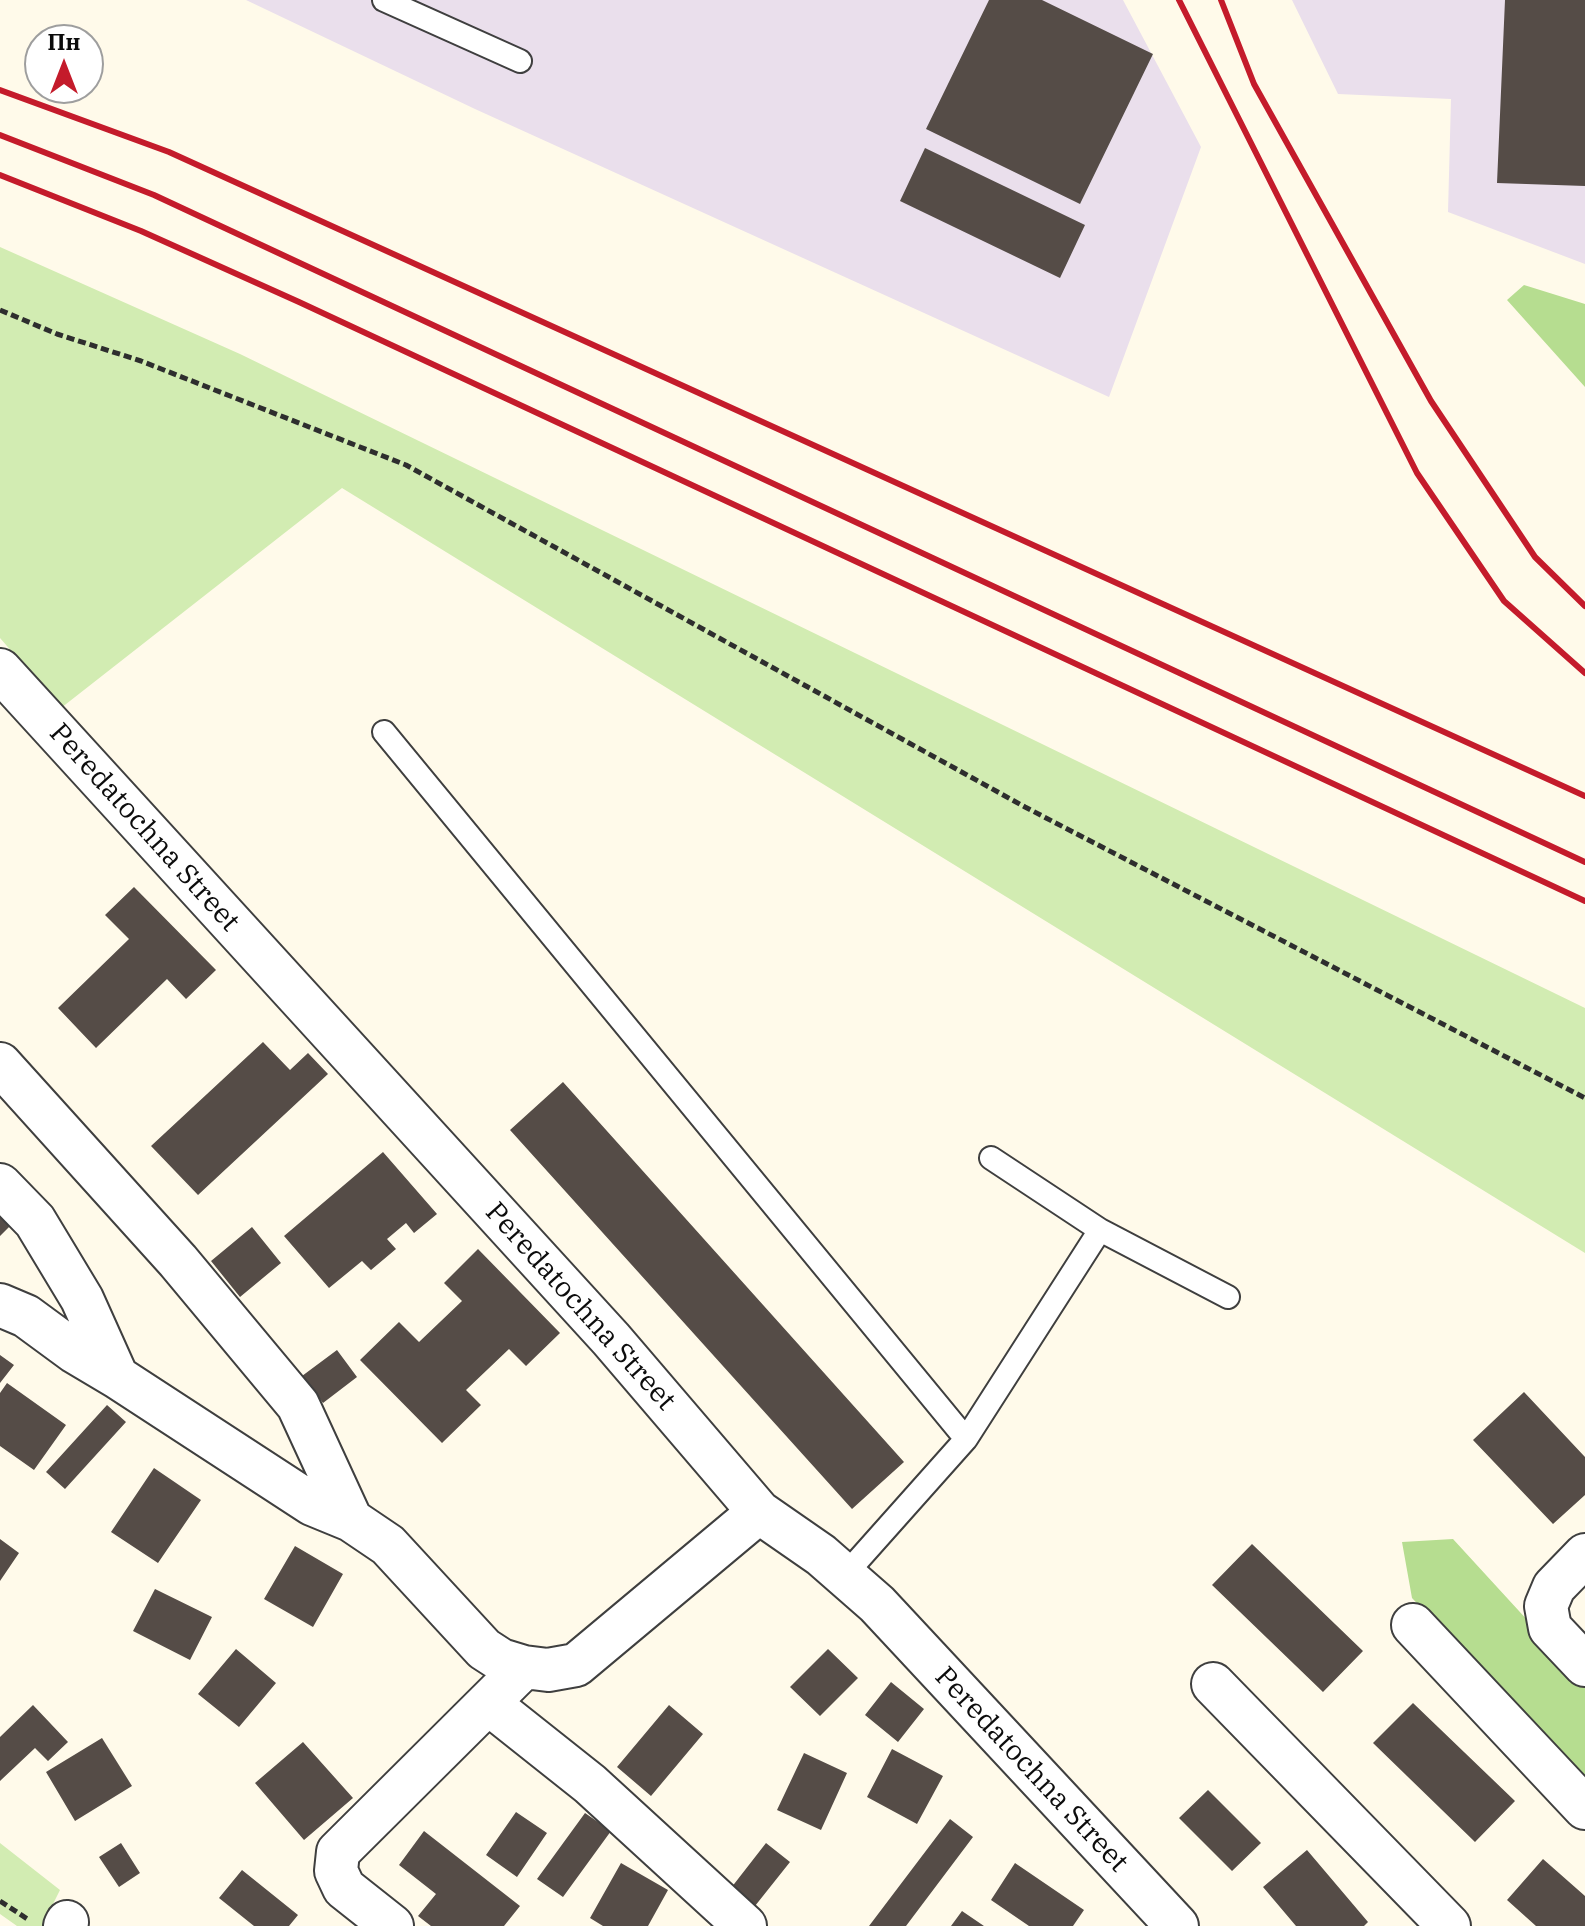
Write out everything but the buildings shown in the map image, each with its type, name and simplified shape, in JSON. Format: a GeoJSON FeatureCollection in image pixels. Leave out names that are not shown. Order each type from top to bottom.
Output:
{"type":"FeatureCollection","features":[{"type":"Feature","properties":{"kind":"street","name":"Peredatochna Street"},"geometry":{"type":"LineString","coordinates":[[0,670],[611,1339],[759,1512],[821,1555],[877,1604],[1177,1926]]}},
{"type":"Feature","properties":{"kind":"street"},"geometry":{"type":"LineString","coordinates":[[0,1064],[178,1261],[298,1405],[351,1520]]}},
{"type":"Feature","properties":{"kind":"street"},"geometry":{"type":"LineString","coordinates":[[0,1185],[35,1221],[82,1299],[117,1377]]}},
{"type":"Feature","properties":{"kind":"street"},"geometry":{"type":"LineString","coordinates":[[0,1305],[26,1316],[75,1352],[312,1504],[351,1520],[388,1545],[484,1649],[501,1660],[524,1667],[548,1670],[576,1665],[759,1512]]}},
{"type":"Feature","properties":{"kind":"street"},"geometry":{"type":"LineString","coordinates":[[1585,1555],[1554,1587],[1546,1606],[1550,1628],[1585,1665]]}},
{"type":"Feature","properties":{"kind":"street"},"geometry":{"type":"LineString","coordinates":[[1413,1625],[1585,1808]]}},
{"type":"Feature","properties":{"kind":"street"},"geometry":{"type":"LineString","coordinates":[[392,1926],[344,1888],[336,1871],[338,1852],[524,1667]]}},
{"type":"Feature","properties":{"kind":"street"},"geometry":{"type":"LineString","coordinates":[[1213,1684],[1449,1926]]}},
{"type":"Feature","properties":{"kind":"street"},"geometry":{"type":"LineString","coordinates":[[488,1703],[590,1784],[745,1926]]}},
{"type":"Feature","properties":{"kind":"lane"},"geometry":{"type":"LineString","coordinates":[[386,1],[520,61]]}},
{"type":"Feature","properties":{"kind":"lane"},"geometry":{"type":"LineString","coordinates":[[384,732],[966,1439]]}},
{"type":"Feature","properties":{"kind":"lane"},"geometry":{"type":"LineString","coordinates":[[991,1158],[1100,1230],[1228,1297]]}},
{"type":"Feature","properties":{"kind":"lane"},"geometry":{"type":"LineString","coordinates":[[844,1576],[966,1439],[1100,1230]]}},
{"type":"Feature","properties":{"kind":"path"},"geometry":{"type":"LineString","coordinates":[[0,310],[57,334],[141,361],[406,465],[1025,807],[1585,1098]]}},
{"type":"Feature","properties":{"kind":"path"},"geometry":{"type":"LineString","coordinates":[[0,1901],[57,1925]]}},
{"type":"Feature","properties":{"kind":"shaded area"},"geometry":{"type":"Polygon","coordinates":[[[246,0],[1123,0],[1201,147],[1109,397],[475,109],[246,0]]]}},
{"type":"Feature","properties":{"kind":"shaded area"},"geometry":{"type":"Polygon","coordinates":[[[1292,0],[1585,0],[1585,264],[1448,212],[1451,99],[1338,94],[1292,0]]]}},
{"type":"Feature","properties":{"kind":"green space"},"geometry":{"type":"Polygon","coordinates":[[[0,247],[240,354],[1585,1008],[1585,1253],[342,488],[61,708],[0,638],[0,247]]]}},
{"type":"Feature","properties":{"kind":"green space"},"geometry":{"type":"Polygon","coordinates":[[[1524,285],[1585,304],[1585,387],[1507,300],[1524,285]]]}},
{"type":"Feature","properties":{"kind":"green space"},"geometry":{"type":"Polygon","coordinates":[[[1453,1539],[1585,1683],[1585,1780],[1412,1598],[1402,1542],[1453,1539]]]}},
{"type":"Feature","properties":{"kind":"green space"},"geometry":{"type":"Polygon","coordinates":[[[0,1843],[60,1890],[42,1926],[17,1926],[0,1914],[0,1843]]]}},
{"type":"Feature","properties":{"kind":"railway"},"geometry":{"type":"LineString","coordinates":[[1179,0],[1417,473],[1504,601],[1585,673]]}},
{"type":"Feature","properties":{"kind":"railway"},"geometry":{"type":"LineString","coordinates":[[1221,0],[1254,84],[1431,401],[1535,557],[1585,606]]}},
{"type":"Feature","properties":{"kind":"railway"},"geometry":{"type":"LineString","coordinates":[[0,90],[169,152],[1585,796]]}},
{"type":"Feature","properties":{"kind":"railway"},"geometry":{"type":"LineString","coordinates":[[0,135],[154,195],[1585,862]]}},
{"type":"Feature","properties":{"kind":"railway"},"geometry":{"type":"LineString","coordinates":[[0,175],[141,231],[299,302],[1585,901]]}}]}
